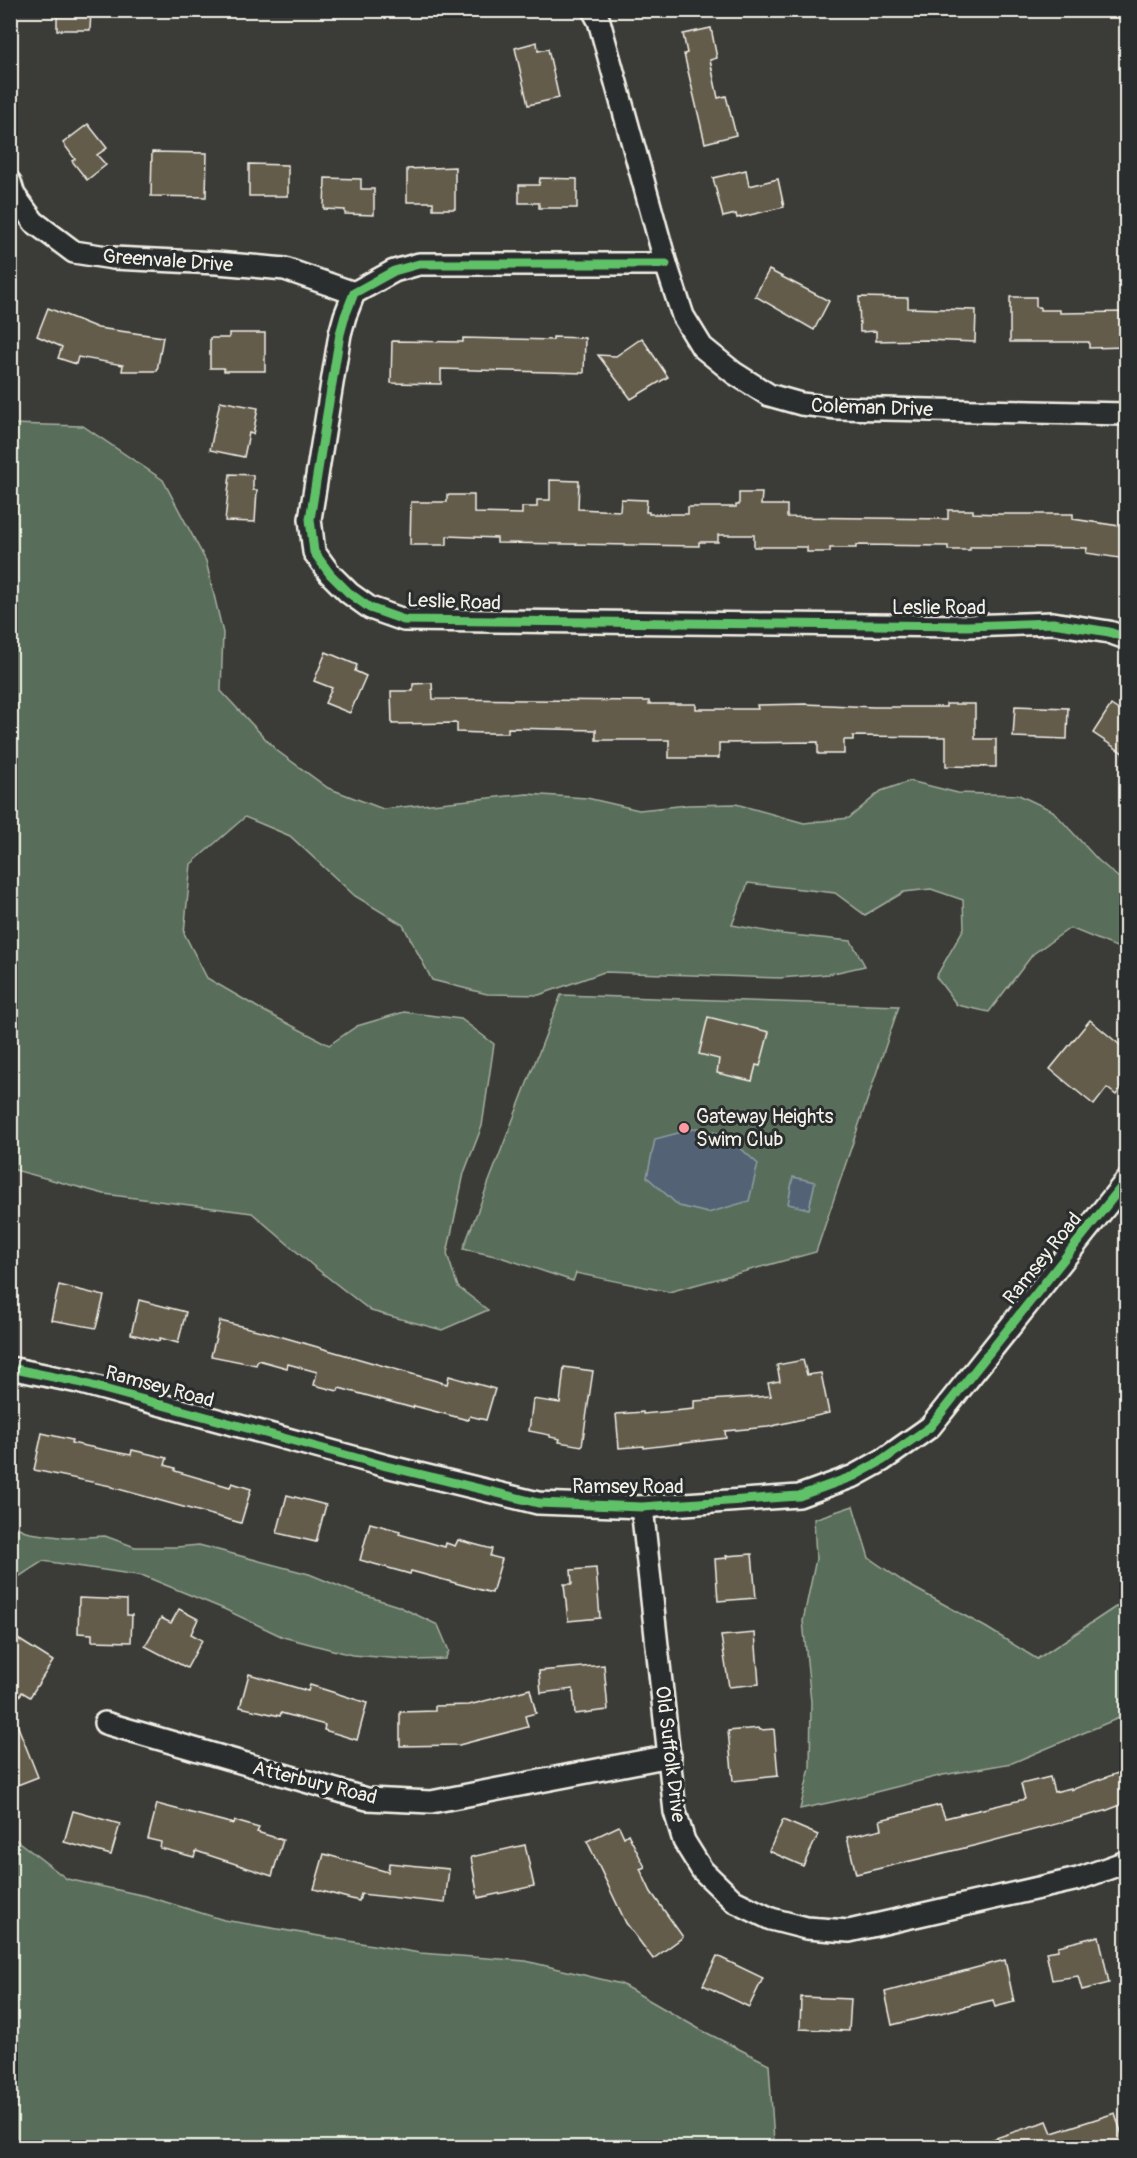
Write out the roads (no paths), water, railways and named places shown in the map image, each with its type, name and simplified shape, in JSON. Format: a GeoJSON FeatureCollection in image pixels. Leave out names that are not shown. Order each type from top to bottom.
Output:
{"type":"FeatureCollection","features":[{"type":"Feature","properties":{"kind":"street","name":"Coleman Drive"},"geometry":{"type":"LineString","coordinates":[[593,10],[599,21],[666,264],[683,316],[702,347],[734,373],[769,395],[801,404],[837,408],[1126,414]]}},
{"type":"Feature","properties":{"kind":"street","name":"Greenvale Drive"},"geometry":{"type":"LineString","coordinates":[[10,182],[14,195],[34,222],[74,252],[113,258],[285,269],[354,293]]}},
{"type":"Feature","properties":{"kind":"street"},"geometry":{"type":"LineString","coordinates":[[354,293],[394,271],[419,264],[666,264]]}},
{"type":"Feature","properties":{"kind":"street","name":"Leslie Road"},"geometry":{"type":"LineString","coordinates":[[354,293],[340,334],[310,519],[314,552],[330,574],[349,593],[370,608],[404,620],[955,626],[1053,623],[1109,632],[1126,638]]}},
{"type":"Feature","properties":{"kind":"street","name":"Ramsey Road"},"geometry":{"type":"LineString","coordinates":[[10,1368],[78,1382],[375,1463],[538,1503],[642,1507],[799,1497],[854,1476],[883,1460],[930,1428],[1126,1181]]}},
{"type":"Feature","properties":{"kind":"street","name":"Old Suffolk Drive"},"geometry":{"type":"LineString","coordinates":[[642,1507],[675,1812],[684,1841],[702,1870],[734,1900],[771,1919],[806,1928],[849,1931],[1078,1879],[1126,1862]]}},
{"type":"Feature","properties":{"kind":"street","name":"Atterbury Road"},"geometry":{"type":"LineString","coordinates":[[105,1723],[367,1799],[431,1802],[670,1756]]}},
{"type":"Feature","properties":{"kind":"water"},"geometry":{"type":"Polygon","coordinates":[[[697,1128],[726,1135],[758,1164],[749,1201],[708,1213],[679,1206],[647,1177],[655,1139],[697,1128]]]}},
{"type":"Feature","properties":{"kind":"water"},"geometry":{"type":"Polygon","coordinates":[[[793,1177],[815,1182],[809,1209],[788,1204],[793,1177]]]}},
{"type":"Feature","properties":{"kind":"waterway"},"geometry":{"type":"LineString","coordinates":[[10,751],[15,766]]}},
{"type":"Feature","properties":{"kind":"place","name":"Gateway Heights Swim Club"},"geometry":{"type":"Point","coordinates":[684,1128]}}]}
